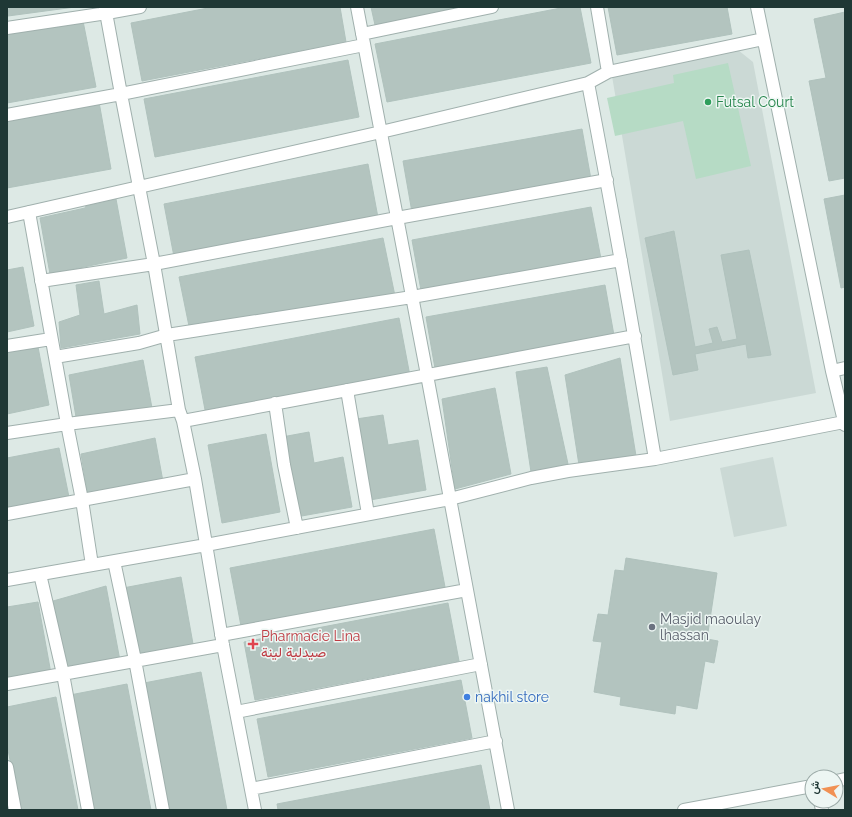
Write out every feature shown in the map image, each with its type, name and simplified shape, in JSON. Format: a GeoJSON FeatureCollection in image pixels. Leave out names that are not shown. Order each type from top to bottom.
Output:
{"type":"FeatureCollection","features":[{"type":"Feature","properties":{"kind":"street"},"geometry":{"type":"LineString","coordinates":[[7,28],[106,10],[140,7]]}},
{"type":"Feature","properties":{"kind":"street"},"geometry":{"type":"LineString","coordinates":[[357,7],[508,810]]}},
{"type":"Feature","properties":{"kind":"street"},"geometry":{"type":"LineString","coordinates":[[7,115],[121,94],[363,39],[492,7]]}},
{"type":"Feature","properties":{"kind":"street"},"geometry":{"type":"LineString","coordinates":[[597,7],[608,72]]}},
{"type":"Feature","properties":{"kind":"street"},"geometry":{"type":"LineString","coordinates":[[7,580],[206,545],[450,499],[568,470],[655,459],[845,423],[832,371],[757,7]]}},
{"type":"Feature","properties":{"kind":"street"},"geometry":{"type":"LineString","coordinates":[[106,10],[181,415],[195,479],[222,640],[255,810]]}},
{"type":"Feature","properties":{"kind":"street"},"geometry":{"type":"LineString","coordinates":[[7,217],[381,132],[588,83],[608,72],[763,39]]}},
{"type":"Feature","properties":{"kind":"street"},"geometry":{"type":"LineString","coordinates":[[588,83],[635,336],[655,459]]}},
{"type":"Feature","properties":{"kind":"street"},"geometry":{"type":"LineString","coordinates":[[41,281],[154,264],[607,180]]}},
{"type":"Feature","properties":{"kind":"street"},"geometry":{"type":"LineString","coordinates":[[29,212],[51,339],[82,500],[92,565]]}},
{"type":"Feature","properties":{"kind":"street"},"geometry":{"type":"LineString","coordinates":[[55,357],[139,343],[167,335],[412,297],[621,260]]}},
{"type":"Feature","properties":{"kind":"street"},"geometry":{"type":"LineString","coordinates":[[7,433],[67,424],[181,415],[275,404],[635,336]]}},
{"type":"Feature","properties":{"kind":"street"},"geometry":{"type":"LineString","coordinates":[[7,346],[51,339]]}},
{"type":"Feature","properties":{"kind":"street"},"geometry":{"type":"LineString","coordinates":[[832,371],[845,368]]}},
{"type":"Feature","properties":{"kind":"street"},"geometry":{"type":"LineString","coordinates":[[347,390],[368,514]]}},
{"type":"Feature","properties":{"kind":"street"},"geometry":{"type":"LineString","coordinates":[[275,404],[284,465],[297,528]]}},
{"type":"Feature","properties":{"kind":"street"},"geometry":{"type":"LineString","coordinates":[[7,514],[195,479]]}},
{"type":"Feature","properties":{"kind":"street"},"geometry":{"type":"LineString","coordinates":[[114,561],[135,660],[163,810]]}},
{"type":"Feature","properties":{"kind":"street"},"geometry":{"type":"LineString","coordinates":[[40,574],[63,674],[88,810]]}},
{"type":"Feature","properties":{"kind":"street"},"geometry":{"type":"LineString","coordinates":[[7,684],[135,660],[222,640],[467,590]]}},
{"type":"Feature","properties":{"kind":"street"},"geometry":{"type":"LineString","coordinates":[[236,712],[481,664]]}},
{"type":"Feature","properties":{"kind":"street"},"geometry":{"type":"LineString","coordinates":[[251,789],[496,741]]}},
{"type":"Feature","properties":{"kind":"street"},"geometry":{"type":"LineString","coordinates":[[7,767],[15,810]]}},
{"type":"Feature","properties":{"kind":"street"},"geometry":{"type":"LineString","coordinates":[[684,810],[716,807],[804,788]]}},
{"type":"Feature","properties":{"kind":"shaded area"},"geometry":{"type":"Polygon","coordinates":[[[738,50],[753,62],[816,393],[670,421],[612,76],[738,50]]]}},
{"type":"Feature","properties":{"kind":"shaded area"},"geometry":{"type":"Polygon","coordinates":[[[773,457],[787,526],[734,537],[720,468],[773,457]]]}},
{"type":"Feature","properties":{"kind":"green space","name":"Futsal Court"},"geometry":{"type":"Polygon","coordinates":[[[728,63],[751,166],[696,179],[683,121],[615,136],[607,98],[674,83],[673,75],[728,63]]]}},
{"type":"Feature","properties":{"kind":"building"},"geometry":{"type":"Polygon","coordinates":[[[9,7],[75,7],[8,16],[9,7]]]}},
{"type":"Feature","properties":{"kind":"building"},"geometry":{"type":"Polygon","coordinates":[[[213,7],[340,7],[346,42],[142,81],[131,23],[213,7]]]}},
{"type":"Feature","properties":{"kind":"building"},"geometry":{"type":"Polygon","coordinates":[[[371,7],[468,7],[375,25],[371,7]]]}},
{"type":"Feature","properties":{"kind":"building"},"geometry":{"type":"Polygon","coordinates":[[[566,7],[580,7],[591,63],[387,102],[375,44],[566,7]]]}},
{"type":"Feature","properties":{"kind":"building"},"geometry":{"type":"Polygon","coordinates":[[[608,7],[727,7],[732,34],[617,55],[608,7]]]}},
{"type":"Feature","properties":{"kind":"building"},"geometry":{"type":"Polygon","coordinates":[[[845,12],[845,178],[829,181],[809,81],[826,78],[814,19],[845,12]]]}},
{"type":"Feature","properties":{"kind":"building"},"geometry":{"type":"Polygon","coordinates":[[[83,21],[96,87],[7,103],[7,35],[83,21]]]}},
{"type":"Feature","properties":{"kind":"building"},"geometry":{"type":"Polygon","coordinates":[[[348,60],[359,117],[155,157],[144,99],[348,60]]]}},
{"type":"Feature","properties":{"kind":"building"},"geometry":{"type":"Polygon","coordinates":[[[99,102],[111,169],[7,188],[7,120],[99,102]]]}},
{"type":"Feature","properties":{"kind":"building"},"geometry":{"type":"Polygon","coordinates":[[[582,129],[592,185],[413,218],[403,161],[582,129]]]}},
{"type":"Feature","properties":{"kind":"building"},"geometry":{"type":"Polygon","coordinates":[[[368,164],[379,223],[175,262],[164,204],[368,164]]]}},
{"type":"Feature","properties":{"kind":"building"},"geometry":{"type":"Polygon","coordinates":[[[845,195],[845,287],[841,288],[824,199],[845,195]]]}},
{"type":"Feature","properties":{"kind":"building"},"geometry":{"type":"Polygon","coordinates":[[[116,199],[127,258],[50,274],[40,218],[85,208],[86,206],[116,199]]]}},
{"type":"Feature","properties":{"kind":"building"},"geometry":{"type":"Polygon","coordinates":[[[591,207],[602,264],[422,296],[412,240],[591,207]]]}},
{"type":"Feature","properties":{"kind":"building"},"geometry":{"type":"Polygon","coordinates":[[[674,231],[695,347],[713,343],[709,329],[717,327],[722,342],[737,339],[721,255],[749,250],[771,355],[748,358],[746,344],[695,354],[698,370],[673,375],[645,238],[674,231]]]}},
{"type":"Feature","properties":{"kind":"building"},"geometry":{"type":"Polygon","coordinates":[[[383,238],[395,296],[191,336],[179,277],[383,238]]]}},
{"type":"Feature","properties":{"kind":"building"},"geometry":{"type":"Polygon","coordinates":[[[23,267],[34,326],[7,332],[7,270],[23,267]]]}},
{"type":"Feature","properties":{"kind":"building"},"geometry":{"type":"Polygon","coordinates":[[[99,281],[104,314],[137,305],[140,334],[61,348],[59,322],[80,315],[76,285],[99,281]]]}},
{"type":"Feature","properties":{"kind":"building"},"geometry":{"type":"Polygon","coordinates":[[[605,285],[615,341],[436,374],[426,317],[605,285]]]}},
{"type":"Feature","properties":{"kind":"building"},"geometry":{"type":"Polygon","coordinates":[[[399,318],[410,376],[206,415],[195,357],[399,318]]]}},
{"type":"Feature","properties":{"kind":"building"},"geometry":{"type":"Polygon","coordinates":[[[38,347],[49,405],[7,414],[7,352],[38,347]]]}},
{"type":"Feature","properties":{"kind":"building"},"geometry":{"type":"Polygon","coordinates":[[[620,358],[636,456],[579,465],[565,375],[620,358]]]}},
{"type":"Feature","properties":{"kind":"building"},"geometry":{"type":"Polygon","coordinates":[[[143,360],[152,408],[77,423],[69,375],[143,360]]]}},
{"type":"Feature","properties":{"kind":"building"},"geometry":{"type":"Polygon","coordinates":[[[547,367],[568,464],[531,472],[516,372],[547,367]]]}},
{"type":"Feature","properties":{"kind":"building"},"geometry":{"type":"Polygon","coordinates":[[[495,388],[511,474],[455,489],[442,399],[495,388]]]}},
{"type":"Feature","properties":{"kind":"building"},"geometry":{"type":"Polygon","coordinates":[[[383,415],[388,445],[418,440],[426,490],[370,500],[356,419],[383,415]]]}},
{"type":"Feature","properties":{"kind":"building"},"geometry":{"type":"Polygon","coordinates":[[[309,432],[314,463],[343,457],[352,507],[296,517],[282,437],[309,432]]]}},
{"type":"Feature","properties":{"kind":"building"},"geometry":{"type":"Polygon","coordinates":[[[266,434],[280,512],[222,523],[208,445],[266,434]]]}},
{"type":"Feature","properties":{"kind":"building"},"geometry":{"type":"Polygon","coordinates":[[[155,438],[164,487],[89,502],[81,454],[155,438]]]}},
{"type":"Feature","properties":{"kind":"building"},"geometry":{"type":"Polygon","coordinates":[[[59,448],[70,502],[7,514],[7,458],[59,448]]]}},
{"type":"Feature","properties":{"kind":"building"},"geometry":{"type":"Polygon","coordinates":[[[434,529],[445,587],[241,626],[230,568],[434,529]]]}},
{"type":"Feature","properties":{"kind":"building","name":"Masjid maoulay lhassan"},"geometry":{"type":"Polygon","coordinates":[[[626,558],[717,573],[707,639],[718,641],[714,663],[705,661],[697,709],[676,705],[675,714],[620,705],[621,697],[594,692],[602,642],[593,641],[598,614],[608,615],[615,570],[624,571],[626,558]]]}},
{"type":"Feature","properties":{"kind":"building"},"geometry":{"type":"Polygon","coordinates":[[[181,577],[195,655],[137,666],[123,588],[181,577]]]}},
{"type":"Feature","properties":{"kind":"building"},"geometry":{"type":"Polygon","coordinates":[[[106,586],[121,666],[68,675],[46,603],[106,586]]]}},
{"type":"Feature","properties":{"kind":"building"},"geometry":{"type":"Polygon","coordinates":[[[38,602],[52,679],[7,688],[7,607],[38,602]]]}},
{"type":"Feature","properties":{"kind":"building"},"geometry":{"type":"Polygon","coordinates":[[[448,603],[459,661],[255,700],[244,642],[448,603]]]}},
{"type":"Feature","properties":{"kind":"building"},"geometry":{"type":"Polygon","coordinates":[[[201,672],[227,810],[169,810],[144,683],[201,672]]]}},
{"type":"Feature","properties":{"kind":"building"},"geometry":{"type":"Polygon","coordinates":[[[461,680],[472,738],[268,777],[257,719],[461,680]]]}},
{"type":"Feature","properties":{"kind":"building"},"geometry":{"type":"Polygon","coordinates":[[[127,684],[151,810],[92,810],[70,695],[127,684]]]}},
{"type":"Feature","properties":{"kind":"building"},"geometry":{"type":"Polygon","coordinates":[[[56,697],[78,810],[20,810],[7,745],[7,707],[56,697]]]}},
{"type":"Feature","properties":{"kind":"building"},"geometry":{"type":"Polygon","coordinates":[[[481,765],[490,810],[278,810],[277,804],[481,765]]]}},
{"type":"Feature","properties":{"kind":"place","name":"Futsal Court"},"geometry":{"type":"Point","coordinates":[708,102]}},
{"type":"Feature","properties":{"kind":"place","name":"Masjid maoulay lhassan"},"geometry":{"type":"Point","coordinates":[652,627]}},
{"type":"Feature","properties":{"kind":"place","name":"Pharmacie Lina صيدلية لينة"},"geometry":{"type":"Point","coordinates":[253,644]}},
{"type":"Feature","properties":{"kind":"place","name":"nakhil store"},"geometry":{"type":"Point","coordinates":[467,697]}}]}
